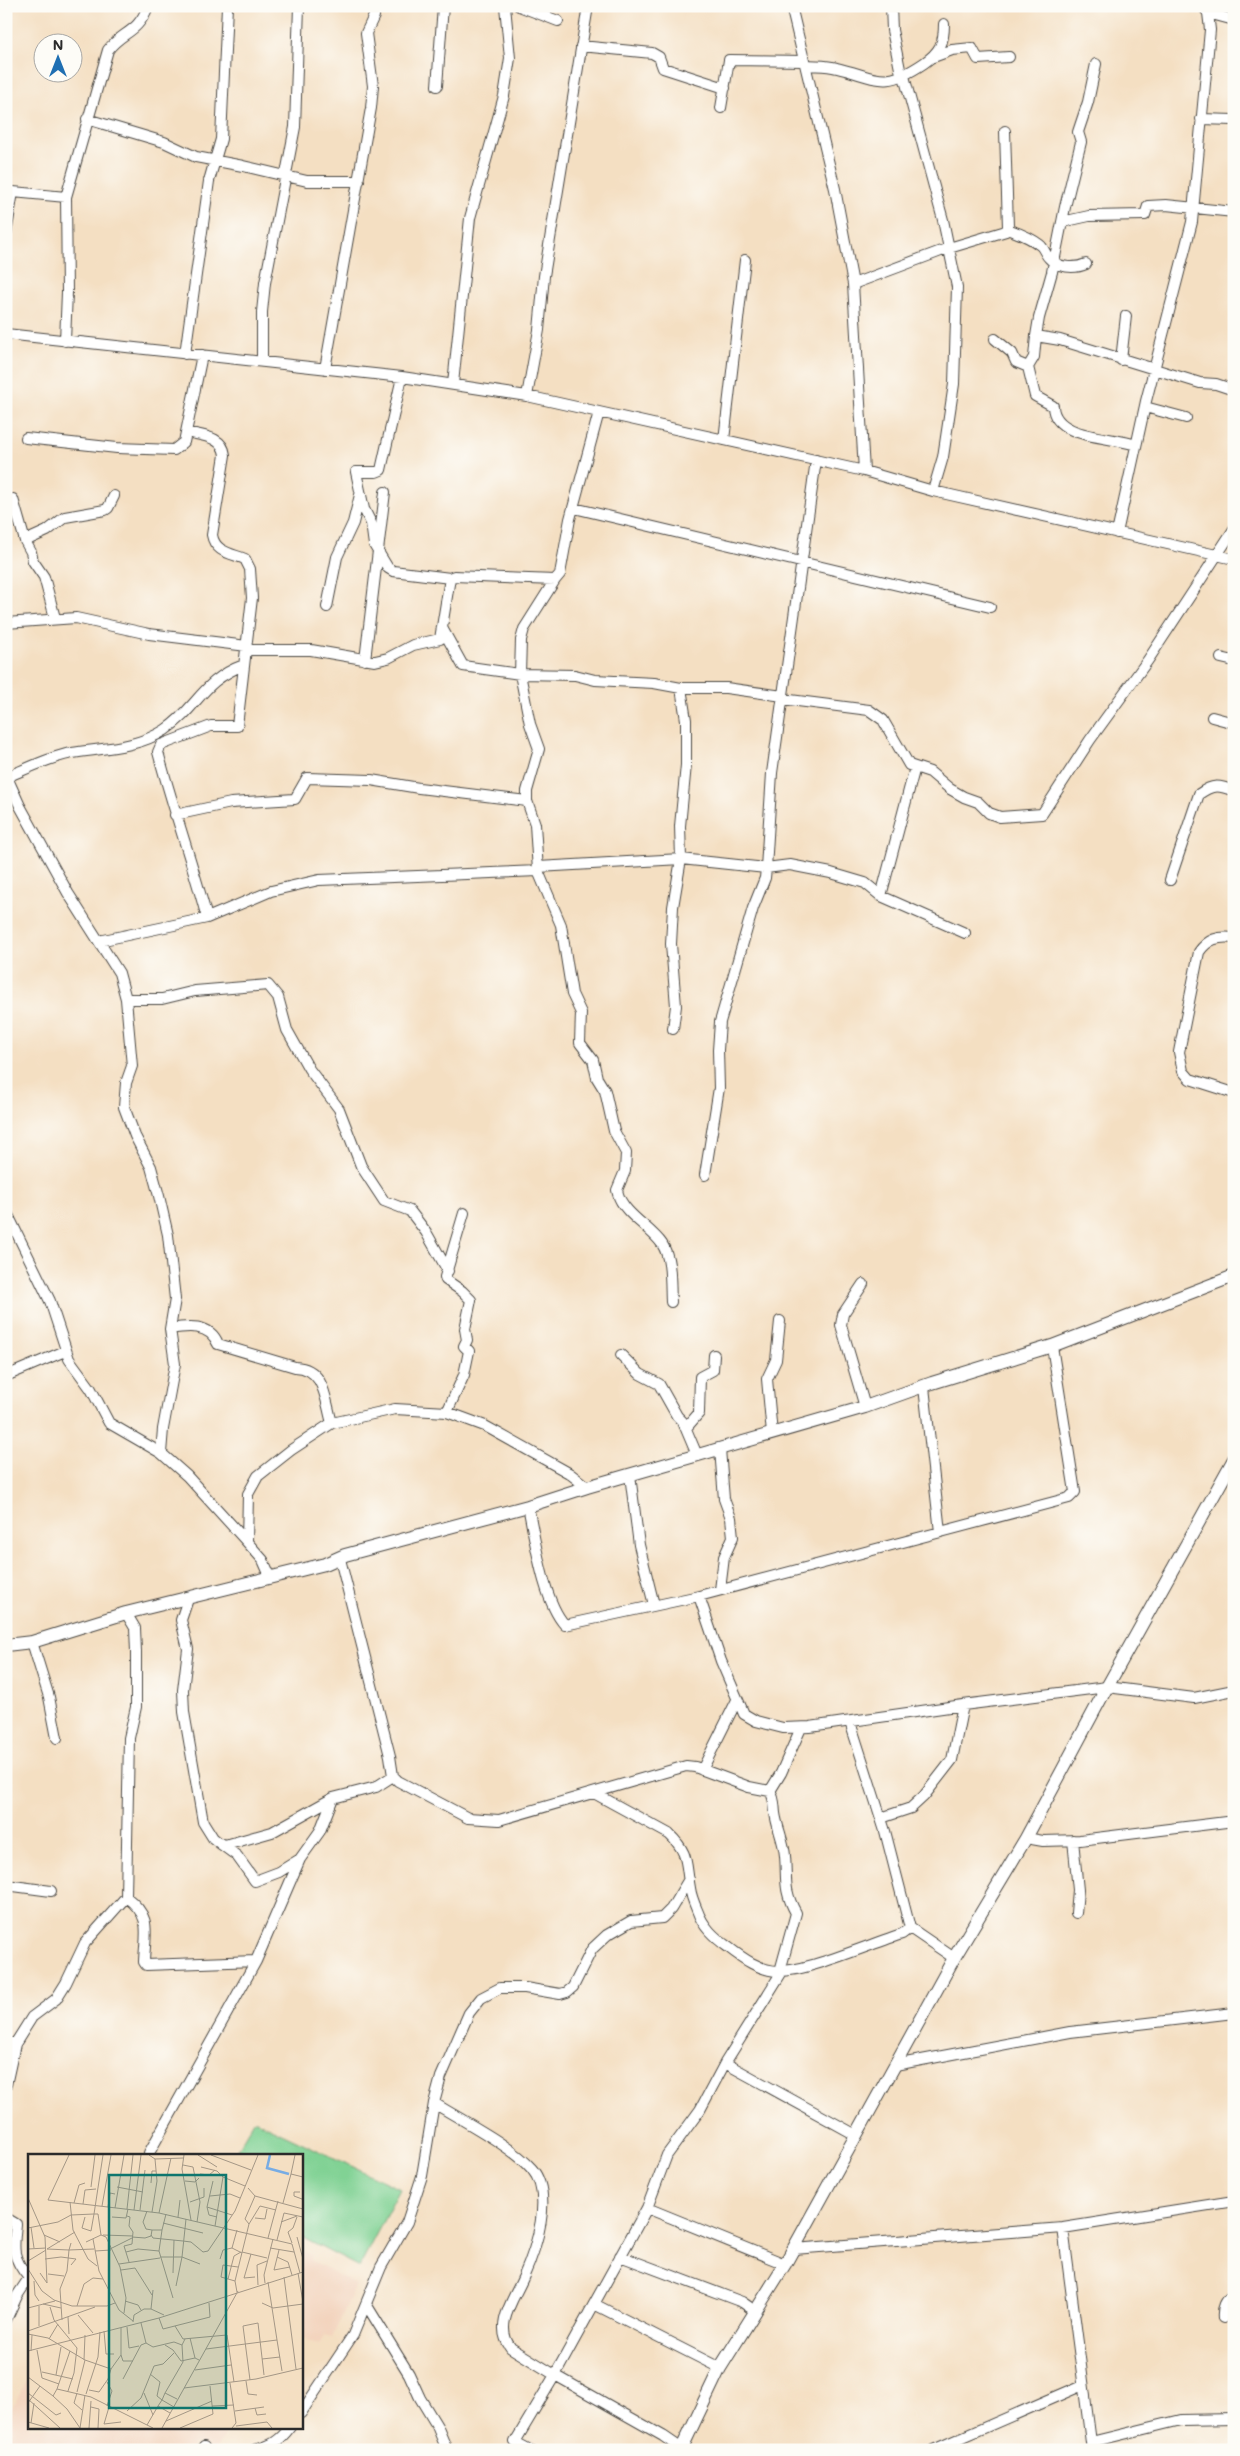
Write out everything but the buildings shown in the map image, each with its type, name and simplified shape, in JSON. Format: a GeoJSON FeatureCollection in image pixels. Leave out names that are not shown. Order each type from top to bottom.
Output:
{"type":"FeatureCollection","features":[{"type":"Feature","properties":{"kind":"street"},"geometry":{"type":"LineString","coordinates":[[65,341],[67,292],[66,196],[108,50],[113,44],[140,24],[148,6]]}},
{"type":"Feature","properties":{"kind":"street"},"geometry":{"type":"LineString","coordinates":[[185,354],[209,181],[221,139],[227,6]]}},
{"type":"Feature","properties":{"kind":"street"},"geometry":{"type":"LineString","coordinates":[[262,362],[262,312],[265,283],[295,127],[299,6]]}},
{"type":"Feature","properties":{"kind":"street"},"geometry":{"type":"LineString","coordinates":[[325,369],[359,181],[373,86],[366,33],[374,16],[374,6]]}},
{"type":"Feature","properties":{"kind":"street"},"geometry":{"type":"LineString","coordinates":[[437,86],[443,6]]}},
{"type":"Feature","properties":{"kind":"street"},"geometry":{"type":"LineString","coordinates":[[452,384],[470,218],[504,96],[510,58],[505,6]]}},
{"type":"Feature","properties":{"kind":"street"},"geometry":{"type":"LineString","coordinates":[[519,6],[558,21]]}},
{"type":"Feature","properties":{"kind":"street"},"geometry":{"type":"LineString","coordinates":[[526,396],[539,330],[544,276],[588,6]]}},
{"type":"Feature","properties":{"kind":"street"},"geometry":{"type":"LineString","coordinates":[[791,6],[834,190],[853,284],[864,471]]}},
{"type":"Feature","properties":{"kind":"street"},"geometry":{"type":"LineString","coordinates":[[891,6],[892,30],[901,74],[904,76],[950,248],[956,287],[954,384],[943,457],[933,491]]}},
{"type":"Feature","properties":{"kind":"street"},"geometry":{"type":"LineString","coordinates":[[1206,10],[1234,20]]}},
{"type":"Feature","properties":{"kind":"street"},"geometry":{"type":"LineString","coordinates":[[1117,533],[1154,369],[1182,263],[1193,208],[1210,30],[1206,10]]}},
{"type":"Feature","properties":{"kind":"street"},"geometry":{"type":"LineString","coordinates":[[932,57],[944,40],[944,24]]}},
{"type":"Feature","properties":{"kind":"street"},"geometry":{"type":"LineString","coordinates":[[582,46],[659,56],[662,68],[725,88]]}},
{"type":"Feature","properties":{"kind":"street"},"geometry":{"type":"LineString","coordinates":[[721,108],[729,60],[804,63],[835,67],[871,79],[884,80],[904,76],[932,57],[964,48],[972,48],[978,59],[1009,56]]}},
{"type":"Feature","properties":{"kind":"street"},"geometry":{"type":"LineString","coordinates":[[1096,64],[1088,102],[1078,132],[1080,142],[1054,262],[1038,318],[1034,357],[1028,367],[1035,396],[1053,406],[1053,416],[1060,424],[1079,433],[1121,440],[1136,445]]}},
{"type":"Feature","properties":{"kind":"street"},"geometry":{"type":"LineString","coordinates":[[87,119],[164,142],[196,157],[307,181],[359,181]]}},
{"type":"Feature","properties":{"kind":"street"},"geometry":{"type":"LineString","coordinates":[[1202,120],[1234,120]]}},
{"type":"Feature","properties":{"kind":"street"},"geometry":{"type":"LineString","coordinates":[[1005,131],[1007,229]]}},
{"type":"Feature","properties":{"kind":"street"},"geometry":{"type":"LineString","coordinates":[[6,234],[13,192],[66,196]]}},
{"type":"Feature","properties":{"kind":"street"},"geometry":{"type":"LineString","coordinates":[[1062,222],[1088,216],[1144,215],[1148,206],[1166,205],[1230,212],[1234,223]]}},
{"type":"Feature","properties":{"kind":"street"},"geometry":{"type":"LineString","coordinates":[[853,284],[950,248],[1002,233],[1007,229]]}},
{"type":"Feature","properties":{"kind":"street"},"geometry":{"type":"LineString","coordinates":[[1007,229],[1029,237],[1042,247],[1050,260],[1054,262],[1076,268],[1086,264]]}},
{"type":"Feature","properties":{"kind":"street"},"geometry":{"type":"LineString","coordinates":[[724,440],[745,260]]}},
{"type":"Feature","properties":{"kind":"street"},"geometry":{"type":"LineString","coordinates":[[1121,360],[1126,316]]}},
{"type":"Feature","properties":{"kind":"street"},"geometry":{"type":"LineString","coordinates":[[6,334],[402,377],[526,396],[864,471],[933,491],[1234,559]]}},
{"type":"Feature","properties":{"kind":"street"},"geometry":{"type":"LineString","coordinates":[[1036,336],[1060,340],[1200,384],[1216,384],[1234,390]]}},
{"type":"Feature","properties":{"kind":"street"},"geometry":{"type":"LineString","coordinates":[[995,339],[1012,353],[1016,362],[1028,367]]}},
{"type":"Feature","properties":{"kind":"street"},"geometry":{"type":"LineString","coordinates":[[26,438],[117,448],[174,450],[184,442],[202,356]]}},
{"type":"Feature","properties":{"kind":"street"},"geometry":{"type":"LineString","coordinates":[[402,377],[381,470],[376,472],[356,472],[360,494],[371,523],[374,545],[391,570],[450,578],[460,575],[555,580]]}},
{"type":"Feature","properties":{"kind":"street"},"geometry":{"type":"LineString","coordinates":[[1145,407],[1186,418]]}},
{"type":"Feature","properties":{"kind":"street"},"geometry":{"type":"LineString","coordinates":[[599,412],[574,508],[560,574],[524,629],[520,674],[530,724],[539,749],[527,792],[527,801],[535,824],[538,869],[561,925],[572,994],[581,1012],[580,1044],[593,1060],[597,1078],[605,1091],[614,1131],[626,1153],[625,1171],[617,1190],[619,1199],[635,1218],[661,1243],[667,1255],[671,1302]]}},
{"type":"Feature","properties":{"kind":"street"},"geometry":{"type":"LineString","coordinates":[[186,432],[219,441],[224,446],[225,455],[212,535],[214,544],[219,550],[245,559],[250,568],[252,598],[237,726],[211,726],[159,748],[158,752],[175,816],[192,862],[207,918]]}},
{"type":"Feature","properties":{"kind":"street"},"geometry":{"type":"LineString","coordinates":[[706,1175],[719,1088],[718,1050],[720,1022],[752,908],[765,878],[772,773],[800,562],[816,460]]}},
{"type":"Feature","properties":{"kind":"street"},"geometry":{"type":"LineString","coordinates":[[365,660],[385,492]]}},
{"type":"Feature","properties":{"kind":"street"},"geometry":{"type":"LineString","coordinates":[[327,607],[338,557],[353,523],[360,494]]}},
{"type":"Feature","properties":{"kind":"street"},"geometry":{"type":"LineString","coordinates":[[25,541],[47,530],[65,517],[105,510],[114,496]]}},
{"type":"Feature","properties":{"kind":"street"},"geometry":{"type":"LineString","coordinates":[[13,499],[25,541],[33,561],[44,577],[55,618]]}},
{"type":"Feature","properties":{"kind":"street"},"geometry":{"type":"LineString","coordinates":[[574,508],[990,607]]}},
{"type":"Feature","properties":{"kind":"street"},"geometry":{"type":"LineString","coordinates":[[442,628],[463,666],[520,674],[575,675],[626,683],[654,683],[681,688],[726,688],[869,710],[887,726],[906,762],[930,772],[950,789],[978,802],[989,813],[1000,817],[1042,814],[1090,740],[1218,556],[1234,529]]}},
{"type":"Feature","properties":{"kind":"street"},"geometry":{"type":"LineString","coordinates":[[6,623],[55,618],[93,620],[158,636],[246,648],[311,650],[375,662],[388,658],[413,645],[436,641],[440,637],[450,578]]}},
{"type":"Feature","properties":{"kind":"street"},"geometry":{"type":"LineString","coordinates":[[1221,658],[1234,661]]}},
{"type":"Feature","properties":{"kind":"street"},"geometry":{"type":"LineString","coordinates":[[161,1453],[163,1429],[176,1364],[170,1328],[176,1299],[168,1235],[151,1166],[124,1107],[126,1083],[132,1066],[126,999],[119,974],[68,893],[10,794],[7,776],[42,762],[71,754],[126,746],[165,730],[212,682],[228,671],[244,665]]}},
{"type":"Feature","properties":{"kind":"street"},"geometry":{"type":"LineString","coordinates":[[673,1029],[676,1006],[671,944],[673,907],[680,859],[680,826],[686,765],[686,720],[681,688]]}},
{"type":"Feature","properties":{"kind":"street"},"geometry":{"type":"LineString","coordinates":[[1212,718],[1234,723]]}},
{"type":"Feature","properties":{"kind":"street"},"geometry":{"type":"LineString","coordinates":[[881,896],[915,767]]}},
{"type":"Feature","properties":{"kind":"street"},"geometry":{"type":"LineString","coordinates":[[175,816],[232,803],[295,799],[307,778],[371,780],[419,788],[527,801]]}},
{"type":"Feature","properties":{"kind":"street"},"geometry":{"type":"LineString","coordinates":[[1170,880],[1199,794],[1208,787],[1218,785],[1234,791]]}},
{"type":"Feature","properties":{"kind":"street"},"geometry":{"type":"LineString","coordinates":[[99,941],[207,918],[271,891],[319,880],[538,869],[680,859],[766,868],[790,864],[831,873],[865,883],[881,896],[965,933]]}},
{"type":"Feature","properties":{"kind":"street"},"geometry":{"type":"LineString","coordinates":[[1234,938],[1205,942],[1199,952],[1179,1052],[1183,1071],[1190,1079],[1234,1093]]}},
{"type":"Feature","properties":{"kind":"street"},"geometry":{"type":"LineString","coordinates":[[126,999],[162,999],[195,991],[268,985],[278,997],[287,1030],[309,1069],[340,1109],[360,1166],[384,1202],[410,1211],[426,1232],[448,1271]]}},
{"type":"Feature","properties":{"kind":"street"},"geometry":{"type":"LineString","coordinates":[[6,1211],[50,1301],[65,1351],[91,1389],[108,1423],[161,1453],[187,1476],[263,1560],[270,1576]]}},
{"type":"Feature","properties":{"kind":"street"},"geometry":{"type":"LineString","coordinates":[[447,1412],[464,1375],[469,1351],[464,1346],[467,1340],[465,1328],[471,1300],[446,1280],[464,1213]]}},
{"type":"Feature","properties":{"kind":"street"},"geometry":{"type":"LineString","coordinates":[[6,1644],[32,1642],[126,1613],[188,1599],[340,1559],[345,1555],[528,1506],[587,1487],[865,1407],[932,1383],[1052,1346],[1234,1276]]}},
{"type":"Feature","properties":{"kind":"street"},"geometry":{"type":"LineString","coordinates":[[863,1284],[843,1314],[841,1325],[865,1407]]}},
{"type":"Feature","properties":{"kind":"street"},"geometry":{"type":"LineString","coordinates":[[772,1434],[767,1379],[776,1360],[780,1322]]}},
{"type":"Feature","properties":{"kind":"street"},"geometry":{"type":"LineString","coordinates":[[170,1328],[189,1326],[207,1330],[215,1337],[218,1344],[295,1367],[306,1367],[319,1376],[332,1423]]}},
{"type":"Feature","properties":{"kind":"street"},"geometry":{"type":"LineString","coordinates":[[528,1506],[548,1594],[557,1616],[565,1625],[699,1596],[1069,1498],[1075,1492],[1052,1346]]}},
{"type":"Feature","properties":{"kind":"street"},"geometry":{"type":"LineString","coordinates":[[6,1376],[31,1363],[65,1351]]}},
{"type":"Feature","properties":{"kind":"street"},"geometry":{"type":"LineString","coordinates":[[621,1355],[640,1374],[659,1384],[686,1428],[697,1456]]}},
{"type":"Feature","properties":{"kind":"street"},"geometry":{"type":"LineString","coordinates":[[686,1428],[699,1413],[700,1377],[713,1370],[714,1355]]}},
{"type":"Feature","properties":{"kind":"street"},"geometry":{"type":"LineString","coordinates":[[924,1387],[940,1532]]}},
{"type":"Feature","properties":{"kind":"street"},"geometry":{"type":"LineString","coordinates":[[247,1542],[248,1494],[258,1476],[291,1450],[332,1423],[395,1409],[447,1412],[486,1426],[569,1473],[587,1487]]}},
{"type":"Feature","properties":{"kind":"street"},"geometry":{"type":"LineString","coordinates":[[720,1449],[724,1499],[731,1518],[733,1537],[724,1557],[720,1590]]}},
{"type":"Feature","properties":{"kind":"street"},"geometry":{"type":"LineString","coordinates":[[434,2103],[518,2156],[538,2177],[542,2194],[541,2220],[524,2276],[506,2314],[504,2335],[511,2348],[663,2436],[682,2450],[720,2368],[786,2264],[954,1958],[1026,1838],[1234,1459]]}},
{"type":"Feature","properties":{"kind":"street"},"geometry":{"type":"LineString","coordinates":[[630,1475],[639,1545],[654,1605]]}},
{"type":"Feature","properties":{"kind":"street"},"geometry":{"type":"LineString","coordinates":[[340,1559],[390,1756],[393,1776],[398,1781],[468,1818],[482,1820],[499,1820],[686,1766],[749,1787],[770,1791],[774,1798],[775,1814],[785,1855],[784,1880],[790,1902],[796,1913],[781,1971],[725,2062],[700,2110],[667,2155],[648,2208],[555,2375],[513,2446],[530,2450]]}},
{"type":"Feature","properties":{"kind":"street"},"geometry":{"type":"LineString","coordinates":[[699,1596],[721,1661],[744,1714],[756,1721],[783,1728],[800,1728],[850,1722],[963,1704],[1107,1688],[1194,1698],[1234,1690]]}},
{"type":"Feature","properties":{"kind":"street"},"geometry":{"type":"LineString","coordinates":[[188,1599],[181,1620],[188,1649],[184,1712],[203,1822],[213,1838],[237,1856],[254,1881],[279,1872],[300,1859]]}},
{"type":"Feature","properties":{"kind":"street"},"geometry":{"type":"LineString","coordinates":[[6,2085],[11,2043],[32,2017],[56,1999],[66,1983],[85,1943],[126,1897],[129,1738],[136,1708],[136,1652],[135,1628],[126,1613]]}},
{"type":"Feature","properties":{"kind":"street"},"geometry":{"type":"LineString","coordinates":[[32,1642],[49,1697],[57,1738]]}},
{"type":"Feature","properties":{"kind":"street"},"geometry":{"type":"LineString","coordinates":[[702,1770],[737,1700]]}},
{"type":"Feature","properties":{"kind":"street"},"geometry":{"type":"LineString","coordinates":[[881,1818],[911,1808],[924,1796],[952,1760],[963,1704]]}},
{"type":"Feature","properties":{"kind":"street"},"geometry":{"type":"LineString","coordinates":[[850,1722],[881,1818],[910,1928],[954,1958]]}},
{"type":"Feature","properties":{"kind":"street"},"geometry":{"type":"LineString","coordinates":[[770,1791],[781,1773],[800,1728]]}},
{"type":"Feature","properties":{"kind":"street"},"geometry":{"type":"LineString","coordinates":[[222,1845],[272,1832],[333,1798],[376,1787],[393,1776]]}},
{"type":"Feature","properties":{"kind":"street"},"geometry":{"type":"LineString","coordinates":[[594,1793],[669,1834],[679,1844],[687,1857],[690,1889],[698,1913],[707,1931],[742,1958],[756,1965],[781,1971],[804,1967],[902,1934],[910,1928]]}},
{"type":"Feature","properties":{"kind":"street"},"geometry":{"type":"LineString","coordinates":[[149,2153],[256,1961],[300,1859],[320,1831],[333,1798]]}},
{"type":"Feature","properties":{"kind":"street"},"geometry":{"type":"LineString","coordinates":[[1026,1838],[1043,1841],[1073,1840],[1234,1821]]}},
{"type":"Feature","properties":{"kind":"street"},"geometry":{"type":"LineString","coordinates":[[1073,1840],[1078,1890],[1076,1913]]}},
{"type":"Feature","properties":{"kind":"street"},"geometry":{"type":"LineString","coordinates":[[302,2412],[341,2356],[381,2268],[407,2222],[422,2176],[434,2103],[441,2077],[469,2013],[481,1998],[500,1988],[525,1988],[560,1994],[567,1992],[573,1987],[592,1949],[606,1935],[630,1921],[662,1918],[671,1909],[689,1879]]}},
{"type":"Feature","properties":{"kind":"street"},"geometry":{"type":"LineString","coordinates":[[6,1885],[51,1891]]}},
{"type":"Feature","properties":{"kind":"street"},"geometry":{"type":"LineString","coordinates":[[126,1897],[139,1907],[144,1918],[144,1962],[146,1965],[256,1961]]}},
{"type":"Feature","properties":{"kind":"street"},"geometry":{"type":"LineString","coordinates":[[895,2065],[1070,2032],[1234,2013]]}},
{"type":"Feature","properties":{"kind":"street"},"geometry":{"type":"LineString","coordinates":[[725,2062],[856,2135]]}},
{"type":"Feature","properties":{"kind":"street"},"geometry":{"type":"LineString","coordinates":[[794,2249],[1063,2228],[1234,2201]]}},
{"type":"Feature","properties":{"kind":"street"},"geometry":{"type":"LineString","coordinates":[[648,2208],[786,2264]]}},
{"type":"Feature","properties":{"kind":"street"},"geometry":{"type":"LineString","coordinates":[[6,2218],[16,2224],[13,2248],[17,2264],[28,2277]]}},
{"type":"Feature","properties":{"kind":"street"},"geometry":{"type":"LineString","coordinates":[[1063,2228],[1091,2446],[1181,2420],[1234,2419]]}},
{"type":"Feature","properties":{"kind":"street"},"geometry":{"type":"LineString","coordinates":[[620,2256],[742,2302],[755,2311]]}},
{"type":"Feature","properties":{"kind":"street"},"geometry":{"type":"LineString","coordinates":[[6,2320],[17,2296],[28,2280]]}},
{"type":"Feature","properties":{"kind":"street"},"geometry":{"type":"LineString","coordinates":[[1223,2318],[1222,2309],[1225,2301],[1234,2294]]}},
{"type":"Feature","properties":{"kind":"street"},"geometry":{"type":"LineString","coordinates":[[366,2304],[409,2374],[420,2398],[437,2426],[447,2450]]}},
{"type":"Feature","properties":{"kind":"street"},"geometry":{"type":"LineString","coordinates":[[594,2304],[720,2368]]}},
{"type":"Feature","properties":{"kind":"street"},"geometry":{"type":"LineString","coordinates":[[933,2450],[1083,2385]]}},
{"type":"Feature","properties":{"kind":"street"},"geometry":{"type":"LineString","coordinates":[[254,2450],[269,2447],[282,2438],[289,2428]]}},
{"type":"Feature","properties":{"kind":"shaded area"},"geometry":{"type":"Polygon","coordinates":[[[302,2250],[311,2255],[311,2260],[356,2285],[332,2338],[324,2336],[319,2345],[302,2337],[302,2250]]]}},
{"type":"Feature","properties":{"kind":"shaded area"},"geometry":{"type":"Polygon","coordinates":[[[28,2378],[28,2428],[228,2428],[216,2450],[207,2450],[194,2443],[189,2450],[25,2450],[6,2440],[6,2418],[28,2378]]]}},
{"type":"Feature","properties":{"kind":"green space"},"geometry":{"type":"Polygon","coordinates":[[[254,2120],[400,2189],[359,2267],[302,2238],[302,2154],[235,2154],[254,2120]]]}}]}
